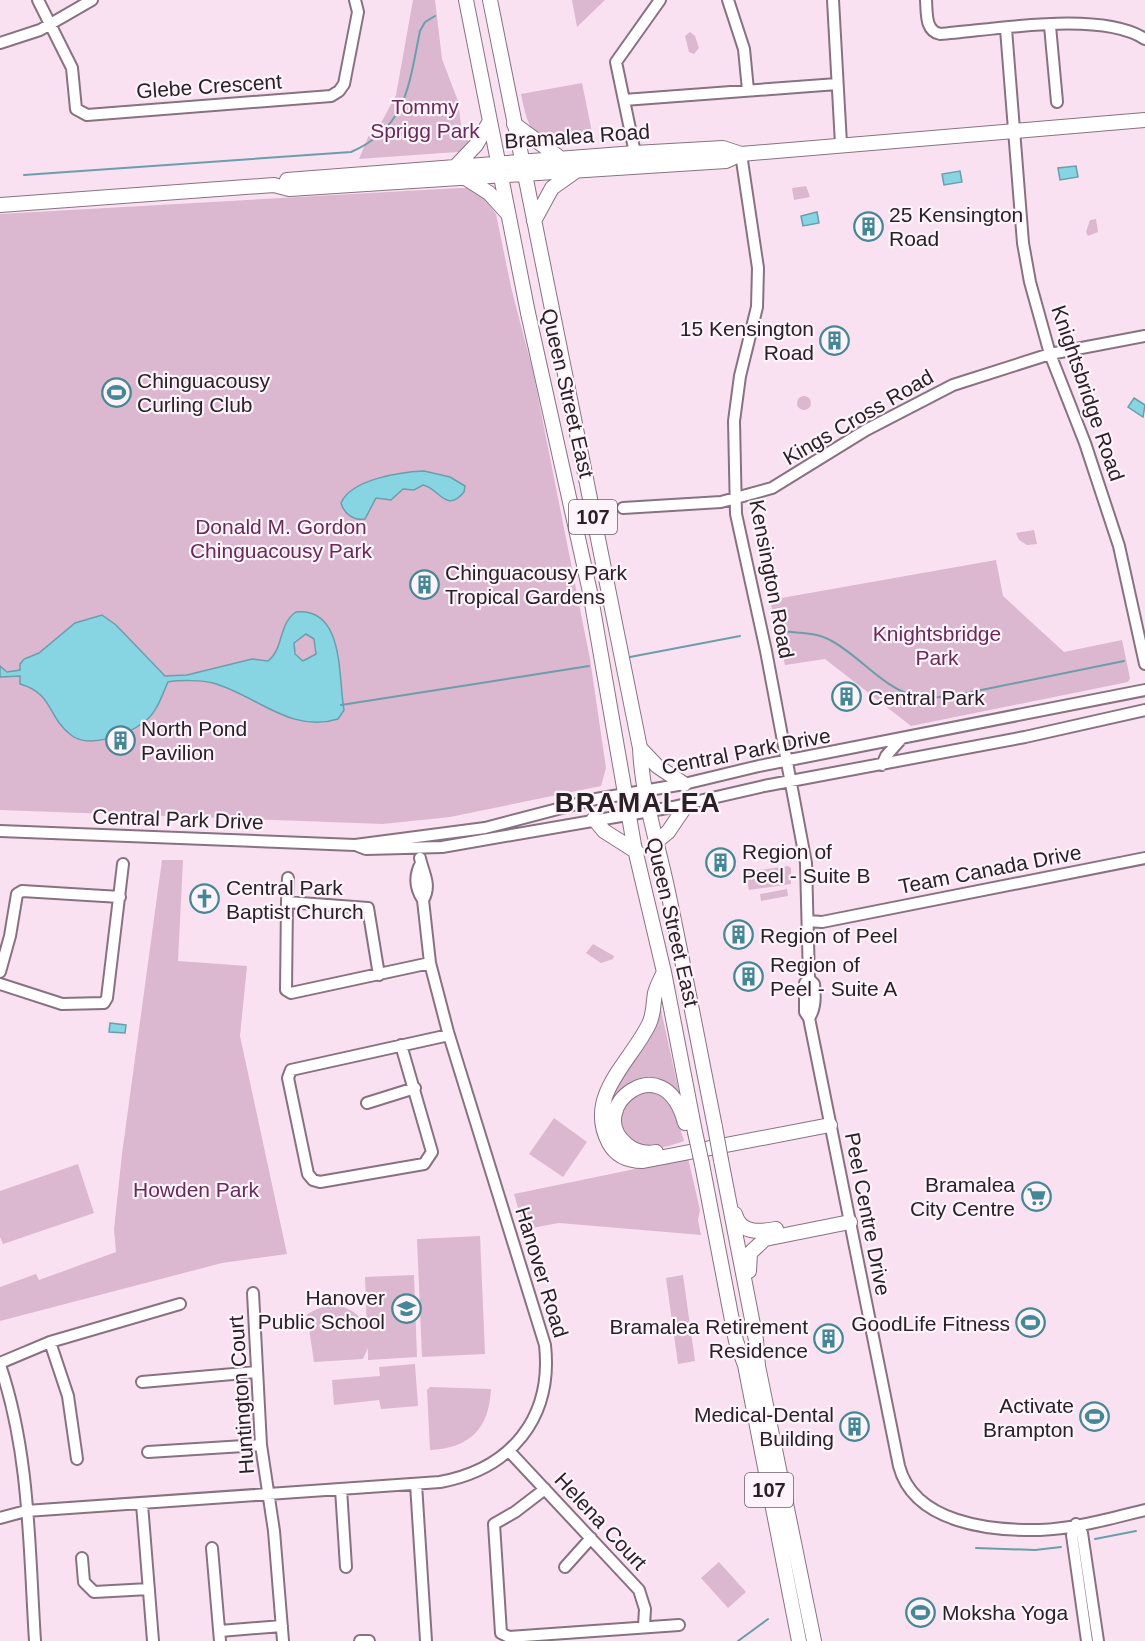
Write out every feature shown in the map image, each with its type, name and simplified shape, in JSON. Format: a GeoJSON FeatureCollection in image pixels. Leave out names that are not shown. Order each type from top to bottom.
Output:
{"type":"FeatureCollection","features":[{"type":"Feature","properties":{"kind":"main road","name":"Queen Street East"},"geometry":{"type":"LineString","coordinates":[[466,0],[508,214],[592,602],[628,814],[664,972],[736,1341],[745,1365],[798,1640]]}},
{"type":"Feature","properties":{"kind":"main road","name":"Queen Street East"},"geometry":{"type":"LineString","coordinates":[[490,0],[640,748],[645,791],[725,1180],[756,1340],[758,1366],[816,1639]]}},
{"type":"Feature","properties":{"kind":"main road","name":"Bramalea Road"},"geometry":{"type":"LineString","coordinates":[[0,205],[274,185],[299,179],[456,166],[577,170],[726,160],[741,154],[841,144],[1145,120]]}},
{"type":"Feature","properties":{"kind":"main road"},"geometry":{"type":"LineString","coordinates":[[456,166],[476,145],[490,121]]}},
{"type":"Feature","properties":{"kind":"main road"},"geometry":{"type":"LineString","coordinates":[[514,124],[560,158]]}},
{"type":"Feature","properties":{"kind":"main road","name":"Bramalea Road"},"geometry":{"type":"LineString","coordinates":[[523,167],[560,158],[635,153],[723,148],[741,154]]}},
{"type":"Feature","properties":{"kind":"main road","name":"Bramalea Road"},"geometry":{"type":"LineString","coordinates":[[274,185],[289,189],[467,179],[500,169]]}},
{"type":"Feature","properties":{"kind":"main road"},"geometry":{"type":"LineString","coordinates":[[534,221],[552,188],[577,170]]}},
{"type":"Feature","properties":{"kind":"main road"},"geometry":{"type":"LineString","coordinates":[[467,179],[489,193],[508,214]]}},
{"type":"Feature","properties":{"kind":"main road"},"geometry":{"type":"LineString","coordinates":[[640,748],[657,766],[684,784]]}},
{"type":"Feature","properties":{"kind":"main road"},"geometry":{"type":"LineString","coordinates":[[657,842],[687,804]]}},
{"type":"Feature","properties":{"kind":"main road"},"geometry":{"type":"LineString","coordinates":[[594,819],[604,831],[637,852]]}},
{"type":"Feature","properties":{"kind":"main road"},"geometry":{"type":"LineString","coordinates":[[664,972],[655,993],[649,1025],[603,1097],[604,1130],[615,1151],[628,1160],[643,1161],[830,1121]]}},
{"type":"Feature","properties":{"kind":"main road"},"geometry":{"type":"LineString","coordinates":[[695,1132],[686,1126],[682,1110],[674,1098],[665,1090],[652,1085],[638,1086],[629,1091],[621,1100],[615,1113],[615,1126],[623,1142],[633,1149],[650,1153],[830,1121]]}},
{"type":"Feature","properties":{"kind":"main road"},"geometry":{"type":"LineString","coordinates":[[725,1180],[735,1218],[750,1230],[767,1231],[849,1218]]}},
{"type":"Feature","properties":{"kind":"main road"},"geometry":{"type":"LineString","coordinates":[[756,1340],[760,1325],[748,1262],[755,1246],[772,1237],[849,1218]]}},
{"type":"Feature","properties":{"kind":"street"},"geometry":{"type":"LineString","coordinates":[[38,0],[49,25]]}},
{"type":"Feature","properties":{"kind":"street"},"geometry":{"type":"LineString","coordinates":[[0,43],[49,25],[92,0]]}},
{"type":"Feature","properties":{"kind":"street","name":"Glebe Crescent"},"geometry":{"type":"LineString","coordinates":[[49,25],[72,68],[75,106],[82,114],[331,96],[339,92],[344,84],[358,12],[355,0]]}},
{"type":"Feature","properties":{"kind":"street"},"geometry":{"type":"LineString","coordinates":[[635,153],[616,62],[660,0]]}},
{"type":"Feature","properties":{"kind":"street"},"geometry":{"type":"LineString","coordinates":[[728,0],[744,49],[748,90]]}},
{"type":"Feature","properties":{"kind":"street"},"geometry":{"type":"LineString","coordinates":[[833,0],[841,144]]}},
{"type":"Feature","properties":{"kind":"street"},"geometry":{"type":"LineString","coordinates":[[926,0],[929,28],[933,33],[1095,22],[1130,30],[1145,39]]}},
{"type":"Feature","properties":{"kind":"street"},"geometry":{"type":"LineString","coordinates":[[1050,26],[1057,102]]}},
{"type":"Feature","properties":{"kind":"street","name":"Knightsbridge Road"},"geometry":{"type":"LineString","coordinates":[[1006,29],[1023,243],[1030,282],[1050,354],[1085,443],[1119,546],[1145,664]]}},
{"type":"Feature","properties":{"kind":"street"},"geometry":{"type":"LineString","coordinates":[[624,100],[837,84]]}},
{"type":"Feature","properties":{"kind":"street","name":"Kensington Road"},"geometry":{"type":"LineString","coordinates":[[741,154],[758,268],[757,307],[740,376],[734,421],[735,499],[791,782]]}},
{"type":"Feature","properties":{"kind":"street","name":"Kings Cross Road"},"geometry":{"type":"LineString","coordinates":[[622,508],[735,499],[772,488],[791,479],[866,430],[953,385],[1050,354],[1145,336]]}},
{"type":"Feature","properties":{"kind":"street","name":"Central Park Drive"},"geometry":{"type":"LineString","coordinates":[[418,843],[596,799],[684,784],[1145,690]]}},
{"type":"Feature","properties":{"kind":"street","name":"Central Park Drive"},"geometry":{"type":"LineString","coordinates":[[0,831],[355,845],[370,841],[452,845],[687,804],[1145,710]]}},
{"type":"Feature","properties":{"kind":"street"},"geometry":{"type":"LineString","coordinates":[[882,765],[886,756],[902,739]]}},
{"type":"Feature","properties":{"kind":"street","name":"Peel Centre Drive"},"geometry":{"type":"LineString","coordinates":[[791,782],[806,863],[810,979],[805,983],[805,1012],[810,1018],[899,1466],[909,1491],[952,1520],[1021,1529],[1041,1530],[1145,1510]]}},
{"type":"Feature","properties":{"kind":"street","name":"Hanover Road"},"geometry":{"type":"LineString","coordinates":[[0,1518],[26,1511],[417,1484],[459,1479],[477,1472],[509,1451],[531,1424],[539,1407],[546,1375],[545,1345],[449,1035],[430,963],[423,900],[417,892],[416,872],[421,863],[418,843]]}},
{"type":"Feature","properties":{"kind":"street","name":"Team Canada Drive"},"geometry":{"type":"LineString","coordinates":[[808,921],[822,922],[1145,858]]}},
{"type":"Feature","properties":{"kind":"street"},"geometry":{"type":"LineString","coordinates":[[0,984],[62,1004],[105,1003],[123,864]]}},
{"type":"Feature","properties":{"kind":"street"},"geometry":{"type":"LineString","coordinates":[[288,878],[286,990],[291,993],[430,963]]}},
{"type":"Feature","properties":{"kind":"street"},"geometry":{"type":"LineString","coordinates":[[0,972],[10,936],[17,894],[22,891],[120,897]]}},
{"type":"Feature","properties":{"kind":"street"},"geometry":{"type":"LineString","coordinates":[[287,902],[368,908],[379,975]]}},
{"type":"Feature","properties":{"kind":"street"},"geometry":{"type":"LineString","coordinates":[[402,1046],[432,1152],[429,1159],[424,1164],[320,1182],[313,1180],[308,1174],[288,1078],[291,1070],[449,1035]]}},
{"type":"Feature","properties":{"kind":"street"},"geometry":{"type":"LineString","coordinates":[[367,1103],[415,1088]]}},
{"type":"Feature","properties":{"kind":"street","name":"Huntington Court"},"geometry":{"type":"LineString","coordinates":[[253,1293],[261,1445],[283,1641]]}},
{"type":"Feature","properties":{"kind":"street"},"geometry":{"type":"LineString","coordinates":[[35,1641],[18,1424],[0,1364],[50,1342],[180,1304]]}},
{"type":"Feature","properties":{"kind":"street"},"geometry":{"type":"LineString","coordinates":[[50,1342],[68,1396],[77,1459]]}},
{"type":"Feature","properties":{"kind":"street"},"geometry":{"type":"LineString","coordinates":[[142,1382],[257,1372]]}},
{"type":"Feature","properties":{"kind":"street"},"geometry":{"type":"LineString","coordinates":[[148,1452],[261,1445]]}},
{"type":"Feature","properties":{"kind":"street","name":"Helena Court"},"geometry":{"type":"LineString","coordinates":[[509,1451],[639,1590],[645,1609],[644,1626]]}},
{"type":"Feature","properties":{"kind":"street"},"geometry":{"type":"LineString","coordinates":[[417,1484],[426,1641]]}},
{"type":"Feature","properties":{"kind":"street"},"geometry":{"type":"LineString","coordinates":[[341,1489],[346,1567]]}},
{"type":"Feature","properties":{"kind":"street"},"geometry":{"type":"LineString","coordinates":[[545,1489],[515,1512],[494,1524],[501,1633],[509,1637],[680,1625]]}},
{"type":"Feature","properties":{"kind":"street"},"geometry":{"type":"LineString","coordinates":[[142,1504],[153,1641]]}},
{"type":"Feature","properties":{"kind":"street"},"geometry":{"type":"LineString","coordinates":[[1076,1524],[1072,1535],[1087,1641]]}},
{"type":"Feature","properties":{"kind":"street"},"geometry":{"type":"LineString","coordinates":[[1076,1524],[1082,1533],[1098,1641]]}},
{"type":"Feature","properties":{"kind":"street"},"geometry":{"type":"LineString","coordinates":[[565,1567],[591,1538]]}},
{"type":"Feature","properties":{"kind":"street"},"geometry":{"type":"LineString","coordinates":[[212,1548],[220,1636],[282,1626]]}},
{"type":"Feature","properties":{"kind":"street"},"geometry":{"type":"LineString","coordinates":[[82,1558],[84,1582],[94,1592],[148,1589]]}},
{"type":"Feature","properties":{"kind":"street"},"geometry":{"type":"LineString","coordinates":[[360,1641],[369,1641]]}},
{"type":"Feature","properties":{"kind":"green space","name":"Tommy Sprigg Park"},"geometry":{"type":"Polygon","coordinates":[[[413,0],[435,0],[442,59],[458,101],[462,133],[469,142],[462,151],[457,152],[359,159],[369,135],[381,123],[396,95],[413,0]]]}},
{"type":"Feature","properties":{"kind":"green space"},"geometry":{"type":"Polygon","coordinates":[[[572,0],[605,0],[577,27],[572,0]]]}},
{"type":"Feature","properties":{"kind":"green space"},"geometry":{"type":"Polygon","coordinates":[[[690,32],[695,36],[699,48],[694,54],[689,52],[685,36],[690,32]]]}},
{"type":"Feature","properties":{"kind":"green space"},"geometry":{"type":"Polygon","coordinates":[[[582,83],[594,142],[563,144],[542,140],[530,125],[521,94],[582,83]]]}},
{"type":"Feature","properties":{"kind":"green space"},"geometry":{"type":"Polygon","coordinates":[[[806,186],[810,197],[794,200],[792,188],[806,186]]]}},
{"type":"Feature","properties":{"kind":"green space","name":"Donald M. Gordon Chinguacousy Park"},"geometry":{"type":"Polygon","coordinates":[[[471,188],[483,197],[496,214],[511,287],[533,372],[590,659],[606,768],[601,786],[450,817],[383,824],[0,810],[0,214],[471,188]]]}},
{"type":"Feature","properties":{"kind":"green space"},"geometry":{"type":"Polygon","coordinates":[[[1096,219],[1098,232],[1088,236],[1086,232],[1090,220],[1096,219]]]}},
{"type":"Feature","properties":{"kind":"green space"},"geometry":{"type":"Polygon","coordinates":[[[804,396],[809,398],[811,403],[809,408],[804,410],[799,408],[797,403],[799,398],[804,396]]]}},
{"type":"Feature","properties":{"kind":"green space"},"geometry":{"type":"Polygon","coordinates":[[[1034,530],[1037,544],[1027,545],[1019,540],[1016,533],[1034,530]]]}},
{"type":"Feature","properties":{"kind":"green space","name":"Knightsbridge Park"},"geometry":{"type":"Polygon","coordinates":[[[996,560],[1003,596],[1064,652],[1122,640],[1130,678],[1128,682],[911,726],[825,659],[785,665],[770,600],[996,560]]]}},
{"type":"Feature","properties":{"kind":"green space","name":"Howden Park"},"geometry":{"type":"Polygon","coordinates":[[[162,860],[183,860],[178,961],[247,966],[240,1036],[287,1254],[222,1263],[0,1321],[0,1287],[36,1274],[39,1280],[116,1252],[114,1229],[122,1154],[162,860]]]}},
{"type":"Feature","properties":{"kind":"green space"},"geometry":{"type":"Polygon","coordinates":[[[788,866],[791,868],[791,884],[749,890],[745,872],[788,866]]]}},
{"type":"Feature","properties":{"kind":"green space"},"geometry":{"type":"Polygon","coordinates":[[[787,889],[788,896],[761,901],[760,894],[787,889]]]}},
{"type":"Feature","properties":{"kind":"green space"},"geometry":{"type":"Polygon","coordinates":[[[593,944],[614,956],[613,959],[601,963],[586,953],[593,944]]]}},
{"type":"Feature","properties":{"kind":"green space"},"geometry":{"type":"Polygon","coordinates":[[[660,1005],[680,1097],[667,1083],[642,1078],[623,1088],[612,1103],[608,1126],[609,1094],[660,1005]]]}},
{"type":"Feature","properties":{"kind":"green space"},"geometry":{"type":"Polygon","coordinates":[[[658,1090],[671,1100],[684,1141],[658,1148],[643,1147],[628,1140],[621,1133],[621,1105],[629,1094],[658,1090]]]}},
{"type":"Feature","properties":{"kind":"green space"},"geometry":{"type":"Polygon","coordinates":[[[554,1118],[587,1142],[563,1177],[529,1154],[554,1118]]]}},
{"type":"Feature","properties":{"kind":"green space"},"geometry":{"type":"Polygon","coordinates":[[[688,1158],[700,1210],[698,1220],[701,1235],[559,1223],[525,1232],[514,1194],[688,1158]]]}},
{"type":"Feature","properties":{"kind":"green space"},"geometry":{"type":"Polygon","coordinates":[[[78,1164],[94,1213],[3,1244],[0,1237],[0,1191],[78,1164]]]}},
{"type":"Feature","properties":{"kind":"green space"},"geometry":{"type":"Polygon","coordinates":[[[480,1236],[485,1354],[422,1357],[417,1239],[480,1236]]]}},
{"type":"Feature","properties":{"kind":"green space"},"geometry":{"type":"Polygon","coordinates":[[[414,1275],[417,1357],[368,1360],[368,1348],[363,1359],[314,1362],[307,1315],[324,1307],[342,1307],[356,1314],[367,1330],[365,1277],[414,1275]]]}},
{"type":"Feature","properties":{"kind":"green space"},"geometry":{"type":"Polygon","coordinates":[[[683,1275],[695,1361],[678,1364],[666,1278],[683,1275]]]}},
{"type":"Feature","properties":{"kind":"green space"},"geometry":{"type":"Polygon","coordinates":[[[415,1364],[418,1406],[381,1409],[379,1400],[334,1405],[332,1380],[380,1376],[379,1367],[415,1364]]]}},
{"type":"Feature","properties":{"kind":"green space"},"geometry":{"type":"Polygon","coordinates":[[[430,1387],[491,1389],[486,1415],[475,1434],[456,1445],[430,1450],[427,1390],[430,1387]]]}},
{"type":"Feature","properties":{"kind":"green space"},"geometry":{"type":"Polygon","coordinates":[[[719,1562],[746,1592],[728,1608],[701,1578],[719,1562]]]}},
{"type":"Feature","properties":{"kind":"water"},"geometry":{"type":"Polygon","coordinates":[[[1076,166],[1078,177],[1060,180],[1058,168],[1076,166]]]}},
{"type":"Feature","properties":{"kind":"water"},"geometry":{"type":"Polygon","coordinates":[[[960,171],[962,182],[944,185],[942,174],[960,171]]]}},
{"type":"Feature","properties":{"kind":"water"},"geometry":{"type":"Polygon","coordinates":[[[817,212],[819,223],[803,226],[801,216],[817,212]]]}},
{"type":"Feature","properties":{"kind":"water"},"geometry":{"type":"Polygon","coordinates":[[[1134,398],[1145,405],[1143,417],[1128,407],[1134,398]]]}},
{"type":"Feature","properties":{"kind":"water"},"geometry":{"type":"Polygon","coordinates":[[[424,471],[450,477],[465,486],[464,492],[452,501],[423,485],[414,490],[403,489],[391,500],[376,498],[365,519],[353,518],[342,507],[341,503],[346,495],[366,483],[390,475],[424,471]]]}},
{"type":"Feature","properties":{"kind":"water"},"geometry":{"type":"Polygon","coordinates":[[[296,612],[312,613],[323,621],[331,632],[339,664],[344,710],[338,719],[321,722],[305,721],[274,711],[213,683],[173,681],[168,682],[156,709],[149,718],[137,727],[108,739],[87,741],[71,735],[58,721],[39,693],[20,684],[20,676],[0,677],[0,666],[7,672],[20,670],[20,664],[24,659],[39,653],[75,623],[102,615],[116,625],[165,676],[187,675],[252,659],[268,661],[277,650],[290,617],[296,612]],[[306,634],[294,643],[295,654],[303,661],[316,654],[314,639],[306,634]]]}},
{"type":"Feature","properties":{"kind":"water"},"geometry":{"type":"Polygon","coordinates":[[[110,1023],[126,1025],[125,1033],[109,1032],[110,1023]]]}},
{"type":"Feature","properties":{"kind":"waterway"},"geometry":{"type":"LineString","coordinates":[[24,175],[351,152],[370,142],[395,117],[408,86],[420,31],[425,22],[435,16]]}},
{"type":"Feature","properties":{"kind":"waterway"},"geometry":{"type":"LineString","coordinates":[[781,631],[825,637],[841,646],[892,686],[915,696],[934,698],[1124,661]]}},
{"type":"Feature","properties":{"kind":"waterway"},"geometry":{"type":"LineString","coordinates":[[630,657],[740,636]]}},
{"type":"Feature","properties":{"kind":"waterway"},"geometry":{"type":"LineString","coordinates":[[341,705],[589,666]]}},
{"type":"Feature","properties":{"kind":"waterway"},"geometry":{"type":"LineString","coordinates":[[1095,1539],[1136,1531]]}},
{"type":"Feature","properties":{"kind":"waterway"},"geometry":{"type":"LineString","coordinates":[[976,1548],[1035,1550],[1061,1547]]}},
{"type":"Feature","properties":{"kind":"waterway"},"geometry":{"type":"LineString","coordinates":[[738,1641],[768,1619]]}},
{"type":"Feature","properties":{"kind":"place","name":"25 Kensington Road"},"geometry":{"type":"Point","coordinates":[868,226]}},
{"type":"Feature","properties":{"kind":"place","name":"15 Kensington Road"},"geometry":{"type":"Point","coordinates":[835,340]}},
{"type":"Feature","properties":{"kind":"place","name":"Chinguacousy Curling Club"},"geometry":{"type":"Point","coordinates":[116,392]}},
{"type":"Feature","properties":{"kind":"place","name":"Chinguacousy Park Tropical Gardens"},"geometry":{"type":"Point","coordinates":[424,584]}},
{"type":"Feature","properties":{"kind":"place","name":"Central Park"},"geometry":{"type":"Point","coordinates":[847,697]}},
{"type":"Feature","properties":{"kind":"place","name":"North Pond Pavilion"},"geometry":{"type":"Point","coordinates":[120,740]}},
{"type":"Feature","properties":{"kind":"place","name":"Region of Peel - Suite B"},"geometry":{"type":"Point","coordinates":[721,863]}},
{"type":"Feature","properties":{"kind":"place","name":"Central Park Baptist Church"},"geometry":{"type":"Point","coordinates":[205,899]}},
{"type":"Feature","properties":{"kind":"place","name":"Region of Peel"},"geometry":{"type":"Point","coordinates":[739,935]}},
{"type":"Feature","properties":{"kind":"place","name":"Region of Peel - Suite A"},"geometry":{"type":"Point","coordinates":[749,976]}},
{"type":"Feature","properties":{"kind":"place","name":"Bramalea City Centre"},"geometry":{"type":"Point","coordinates":[1036,1196]}},
{"type":"Feature","properties":{"kind":"place","name":"Hanover Public School"},"geometry":{"type":"Point","coordinates":[406,1309]}},
{"type":"Feature","properties":{"kind":"place","name":"GoodLife Fitness"},"geometry":{"type":"Point","coordinates":[1031,1323]}},
{"type":"Feature","properties":{"kind":"place","name":"Bramalea Retirement Residence"},"geometry":{"type":"Point","coordinates":[829,1338]}},
{"type":"Feature","properties":{"kind":"place","name":"Activate Brampton"},"geometry":{"type":"Point","coordinates":[1095,1417]}},
{"type":"Feature","properties":{"kind":"place","name":"Medical-Dental Building"},"geometry":{"type":"Point","coordinates":[855,1426]}},
{"type":"Feature","properties":{"kind":"place","name":"Moksha Yoga"},"geometry":{"type":"Point","coordinates":[921,1612]}},
{"type":"Feature","properties":{"kind":"district","name":"BRAMALEA"},"geometry":{"type":"Point","coordinates":[638,803]}}]}
